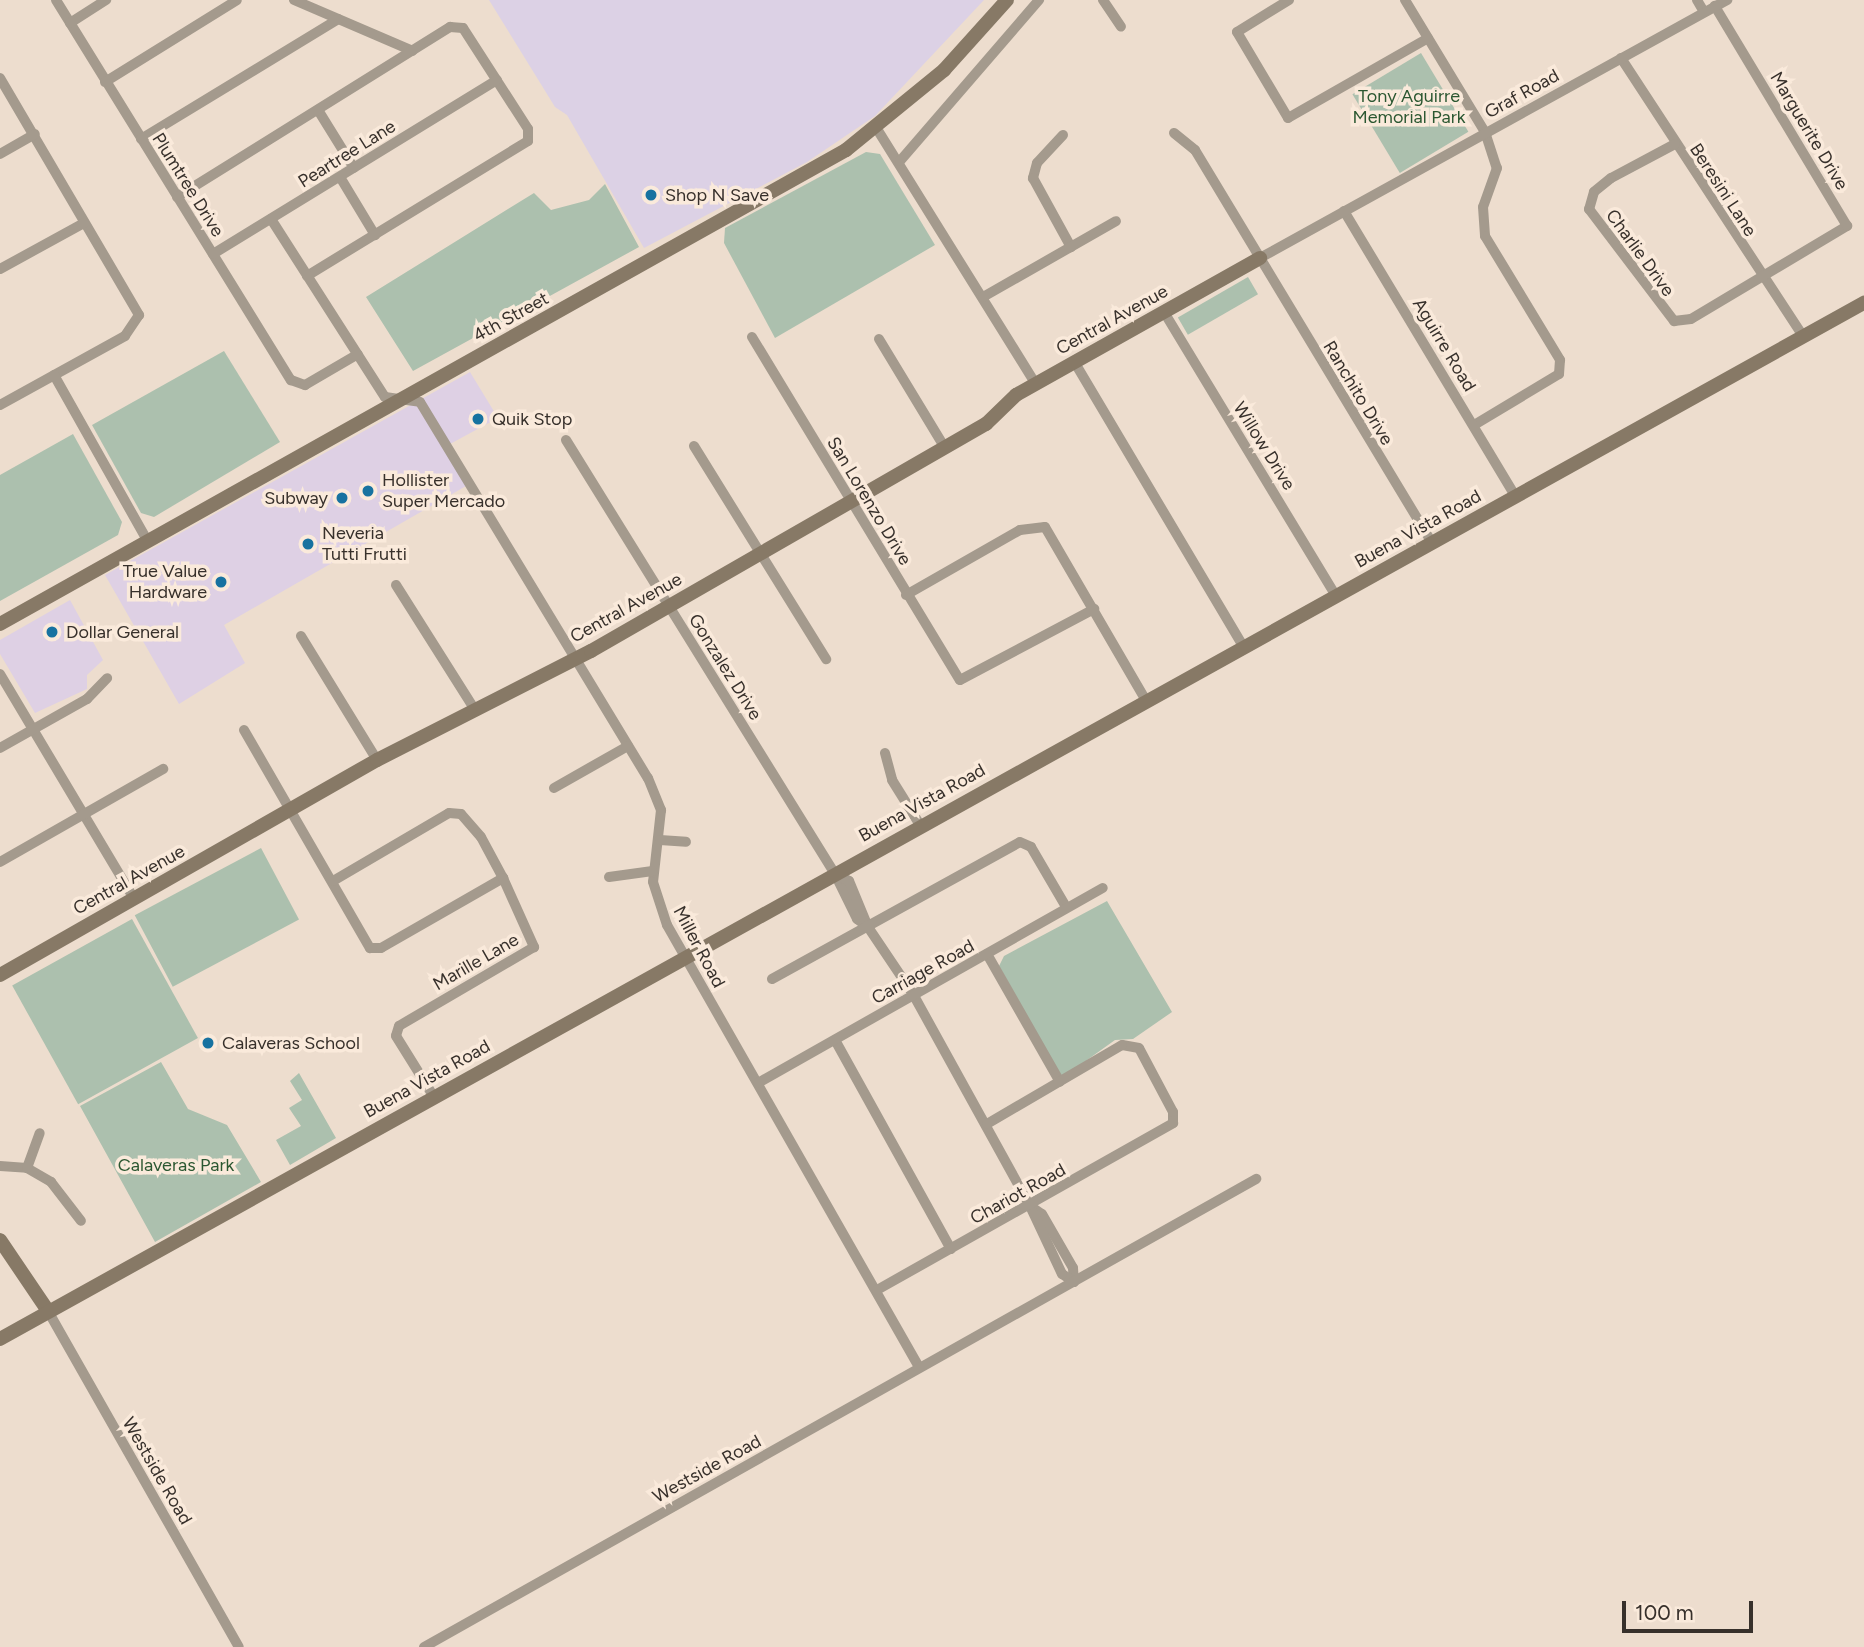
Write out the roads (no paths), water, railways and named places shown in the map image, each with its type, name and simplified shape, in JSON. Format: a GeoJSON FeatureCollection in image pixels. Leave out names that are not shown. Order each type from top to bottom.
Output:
{"type":"FeatureCollection","features":[{"type":"Feature","properties":{"kind":"street","name":"Plumtree Drive"},"geometry":{"type":"LineString","coordinates":[[56,0],[104,82],[297,385],[358,354]]}},
{"type":"Feature","properties":{"kind":"street"},"geometry":{"type":"LineString","coordinates":[[70,23],[106,0]]}},
{"type":"Feature","properties":{"kind":"street"},"geometry":{"type":"LineString","coordinates":[[104,82],[237,0]]}},
{"type":"Feature","properties":{"kind":"street"},"geometry":{"type":"LineString","coordinates":[[294,0],[413,51]]}},
{"type":"Feature","properties":{"kind":"street","name":"4th Street"},"geometry":{"type":"LineString","coordinates":[[0,624],[760,202],[877,129],[944,70],[1007,0]]}},
{"type":"Feature","properties":{"kind":"street"},"geometry":{"type":"LineString","coordinates":[[900,161],[1039,0]]}},
{"type":"Feature","properties":{"kind":"street"},"geometry":{"type":"LineString","coordinates":[[1103,0],[1121,27]]}},
{"type":"Feature","properties":{"kind":"street"},"geometry":{"type":"LineString","coordinates":[[1289,0],[1237,32],[1289,118],[1428,38]]}},
{"type":"Feature","properties":{"kind":"street"},"geometry":{"type":"LineString","coordinates":[[1405,0],[1485,132],[1497,168],[1483,208],[1485,236],[1561,367],[1474,425]]}},
{"type":"Feature","properties":{"kind":"street"},"geometry":{"type":"LineString","coordinates":[[1697,0],[1704,12]]}},
{"type":"Feature","properties":{"kind":"street","name":"Graf Road"},"geometry":{"type":"LineString","coordinates":[[1260,258],[1727,0]]}},
{"type":"Feature","properties":{"kind":"street","name":"Marguerite Drive"},"geometry":{"type":"LineString","coordinates":[[1715,6],[1847,226],[1765,276]]}},
{"type":"Feature","properties":{"kind":"street"},"geometry":{"type":"LineString","coordinates":[[141,139],[338,19]]}},
{"type":"Feature","properties":{"kind":"street"},"geometry":{"type":"LineString","coordinates":[[177,197],[448,29],[467,31],[530,134],[510,153],[307,276]]}},
{"type":"Feature","properties":{"kind":"street","name":"Beresini Lane"},"geometry":{"type":"LineString","coordinates":[[1621,58],[1803,336]]}},
{"type":"Feature","properties":{"kind":"street"},"geometry":{"type":"LineString","coordinates":[[0,78],[35,134],[84,223],[136,304],[138,323],[0,405]]}},
{"type":"Feature","properties":{"kind":"street","name":"Peartree Lane"},"geometry":{"type":"LineString","coordinates":[[213,254],[497,80]]}},
{"type":"Feature","properties":{"kind":"street"},"geometry":{"type":"LineString","coordinates":[[318,110],[354,169]]}},
{"type":"Feature","properties":{"kind":"street"},"geometry":{"type":"LineString","coordinates":[[877,129],[900,161],[1037,384]]}},
{"type":"Feature","properties":{"kind":"street","name":"Ranchito Drive"},"geometry":{"type":"LineString","coordinates":[[1174,133],[1195,150],[1432,543]]}},
{"type":"Feature","properties":{"kind":"street"},"geometry":{"type":"LineString","coordinates":[[0,155],[35,134]]}},
{"type":"Feature","properties":{"kind":"street"},"geometry":{"type":"LineString","coordinates":[[1063,135],[1037,163],[1033,178],[1071,247]]}},
{"type":"Feature","properties":{"kind":"street","name":"Charlie Drive"},"geometry":{"type":"LineString","coordinates":[[1675,144],[1611,178],[1590,199],[1589,209],[1614,248],[1666,316],[1684,323],[1765,276]]}},
{"type":"Feature","properties":{"kind":"street"},"geometry":{"type":"LineString","coordinates":[[340,177],[375,234]]}},
{"type":"Feature","properties":{"kind":"street","name":"Aguirre Road"},"geometry":{"type":"LineString","coordinates":[[1344,211],[1516,496]]}},
{"type":"Feature","properties":{"kind":"street"},"geometry":{"type":"LineString","coordinates":[[271,219],[358,354]]}},
{"type":"Feature","properties":{"kind":"street"},"geometry":{"type":"LineString","coordinates":[[983,297],[1116,221]]}},
{"type":"Feature","properties":{"kind":"street"},"geometry":{"type":"LineString","coordinates":[[0,270],[84,223]]}},
{"type":"Feature","properties":{"kind":"street","name":"Central Avenue"},"geometry":{"type":"LineString","coordinates":[[0,975],[292,811],[377,760],[575,659],[669,607],[945,448],[1037,384],[1260,258]]}},
{"type":"Feature","properties":{"kind":"street","name":"Buena Vista Road"},"geometry":{"type":"LineString","coordinates":[[0,1339],[920,825],[1147,702],[1864,303]]}},
{"type":"Feature","properties":{"kind":"street","name":"Willow Drive"},"geometry":{"type":"LineString","coordinates":[[1164,312],[1336,596]]}},
{"type":"Feature","properties":{"kind":"street","name":"San Lorenzo Drive"},"geometry":{"type":"LineString","coordinates":[[752,337],[960,680],[1094,609]]}},
{"type":"Feature","properties":{"kind":"street"},"geometry":{"type":"LineString","coordinates":[[879,339],[945,448]]}},
{"type":"Feature","properties":{"kind":"street","name":"Miller Road"},"geometry":{"type":"LineString","coordinates":[[358,354],[385,397],[420,402],[628,746],[659,802],[660,840],[653,871],[660,907],[685,957],[919,1367]]}},
{"type":"Feature","properties":{"kind":"street"},"geometry":{"type":"LineString","coordinates":[[1075,363],[1244,648]]}},
{"type":"Feature","properties":{"kind":"street"},"geometry":{"type":"LineString","coordinates":[[54,374],[148,542]]}},
{"type":"Feature","properties":{"kind":"street","name":"Gonzalez Drive"},"geometry":{"type":"LineString","coordinates":[[566,440],[835,874],[857,919],[868,927],[913,994],[1030,1206],[1042,1214],[1073,1268],[1074,1282]]}},
{"type":"Feature","properties":{"kind":"street"},"geometry":{"type":"LineString","coordinates":[[694,446],[827,659]]}},
{"type":"Feature","properties":{"kind":"street"},"geometry":{"type":"LineString","coordinates":[[906,595],[1035,524],[1054,538],[1147,702]]}},
{"type":"Feature","properties":{"kind":"street"},"geometry":{"type":"LineString","coordinates":[[396,585],[475,710]]}},
{"type":"Feature","properties":{"kind":"street"},"geometry":{"type":"LineString","coordinates":[[301,636],[377,760]]}},
{"type":"Feature","properties":{"kind":"street"},"geometry":{"type":"LineString","coordinates":[[0,674],[134,899]]}},
{"type":"Feature","properties":{"kind":"street"},"geometry":{"type":"LineString","coordinates":[[0,748],[88,699],[107,678]]}},
{"type":"Feature","properties":{"kind":"street"},"geometry":{"type":"LineString","coordinates":[[244,730],[333,881],[359,936],[381,948],[502,878]]}},
{"type":"Feature","properties":{"kind":"street"},"geometry":{"type":"LineString","coordinates":[[554,788],[628,746]]}},
{"type":"Feature","properties":{"kind":"street"},"geometry":{"type":"LineString","coordinates":[[885,753],[892,780],[920,825]]}},
{"type":"Feature","properties":{"kind":"street"},"geometry":{"type":"LineString","coordinates":[[0,862],[81,813],[163,769]]}},
{"type":"Feature","properties":{"kind":"street","name":"Marille Lane"},"geometry":{"type":"LineString","coordinates":[[333,881],[449,813],[461,814],[481,837],[502,878],[534,947],[399,1026],[396,1036],[434,1097]]}},
{"type":"Feature","properties":{"kind":"street"},"geometry":{"type":"LineString","coordinates":[[660,840],[686,842]]}},
{"type":"Feature","properties":{"kind":"street"},"geometry":{"type":"LineString","coordinates":[[772,979],[1020,842],[1031,847],[1066,907]]}},
{"type":"Feature","properties":{"kind":"street"},"geometry":{"type":"LineString","coordinates":[[609,877],[653,871]]}},
{"type":"Feature","properties":{"kind":"street","name":"Carriage Road"},"geometry":{"type":"LineString","coordinates":[[758,1083],[1103,888]]}},
{"type":"Feature","properties":{"kind":"street"},"geometry":{"type":"LineString","coordinates":[[987,954],[1060,1082],[987,1124]]}},
{"type":"Feature","properties":{"kind":"street"},"geometry":{"type":"LineString","coordinates":[[835,1040],[951,1249]]}},
{"type":"Feature","properties":{"kind":"street","name":"Chariot Road"},"geometry":{"type":"LineString","coordinates":[[877,1290],[1030,1206],[1172,1123],[1173,1112],[1139,1048],[1122,1045],[1060,1082]]}},
{"type":"Feature","properties":{"kind":"street"},"geometry":{"type":"LineString","coordinates":[[27,1168],[40,1133]]}},
{"type":"Feature","properties":{"kind":"street"},"geometry":{"type":"LineString","coordinates":[[0,1166],[27,1168],[60,1190],[81,1221]]}},
{"type":"Feature","properties":{"kind":"street","name":"Westside Road"},"geometry":{"type":"LineString","coordinates":[[424,1647],[1256,1179]]}},
{"type":"Feature","properties":{"kind":"street"},"geometry":{"type":"LineString","coordinates":[[0,1240],[48,1311]]}},
{"type":"Feature","properties":{"kind":"street","name":"Westside Road"},"geometry":{"type":"LineString","coordinates":[[48,1311],[239,1647]]}},
{"type":"Feature","properties":{"kind":"place","name":"Shop N Save"},"geometry":{"type":"Point","coordinates":[651,195]}},
{"type":"Feature","properties":{"kind":"place","name":"Quik Stop"},"geometry":{"type":"Point","coordinates":[478,419]}},
{"type":"Feature","properties":{"kind":"place","name":"Hollister Super Mercado"},"geometry":{"type":"Point","coordinates":[368,491]}},
{"type":"Feature","properties":{"kind":"place","name":"Subway"},"geometry":{"type":"Point","coordinates":[342,498]}},
{"type":"Feature","properties":{"kind":"place","name":"Neveria Tutti Frutti"},"geometry":{"type":"Point","coordinates":[308,544]}},
{"type":"Feature","properties":{"kind":"place","name":"True Value Hardware"},"geometry":{"type":"Point","coordinates":[221,582]}},
{"type":"Feature","properties":{"kind":"place","name":"Dollar General"},"geometry":{"type":"Point","coordinates":[52,632]}},
{"type":"Feature","properties":{"kind":"place","name":"Calaveras School"},"geometry":{"type":"Point","coordinates":[208,1043]}},
{"type":"Feature","properties":{"kind":"park label","name":"Tony Aguirre Memorial Park"},"geometry":{"type":"Point","coordinates":[1409,107]}},
{"type":"Feature","properties":{"kind":"park label","name":"Calaveras Park"},"geometry":{"type":"Point","coordinates":[176,1165]}}]}
